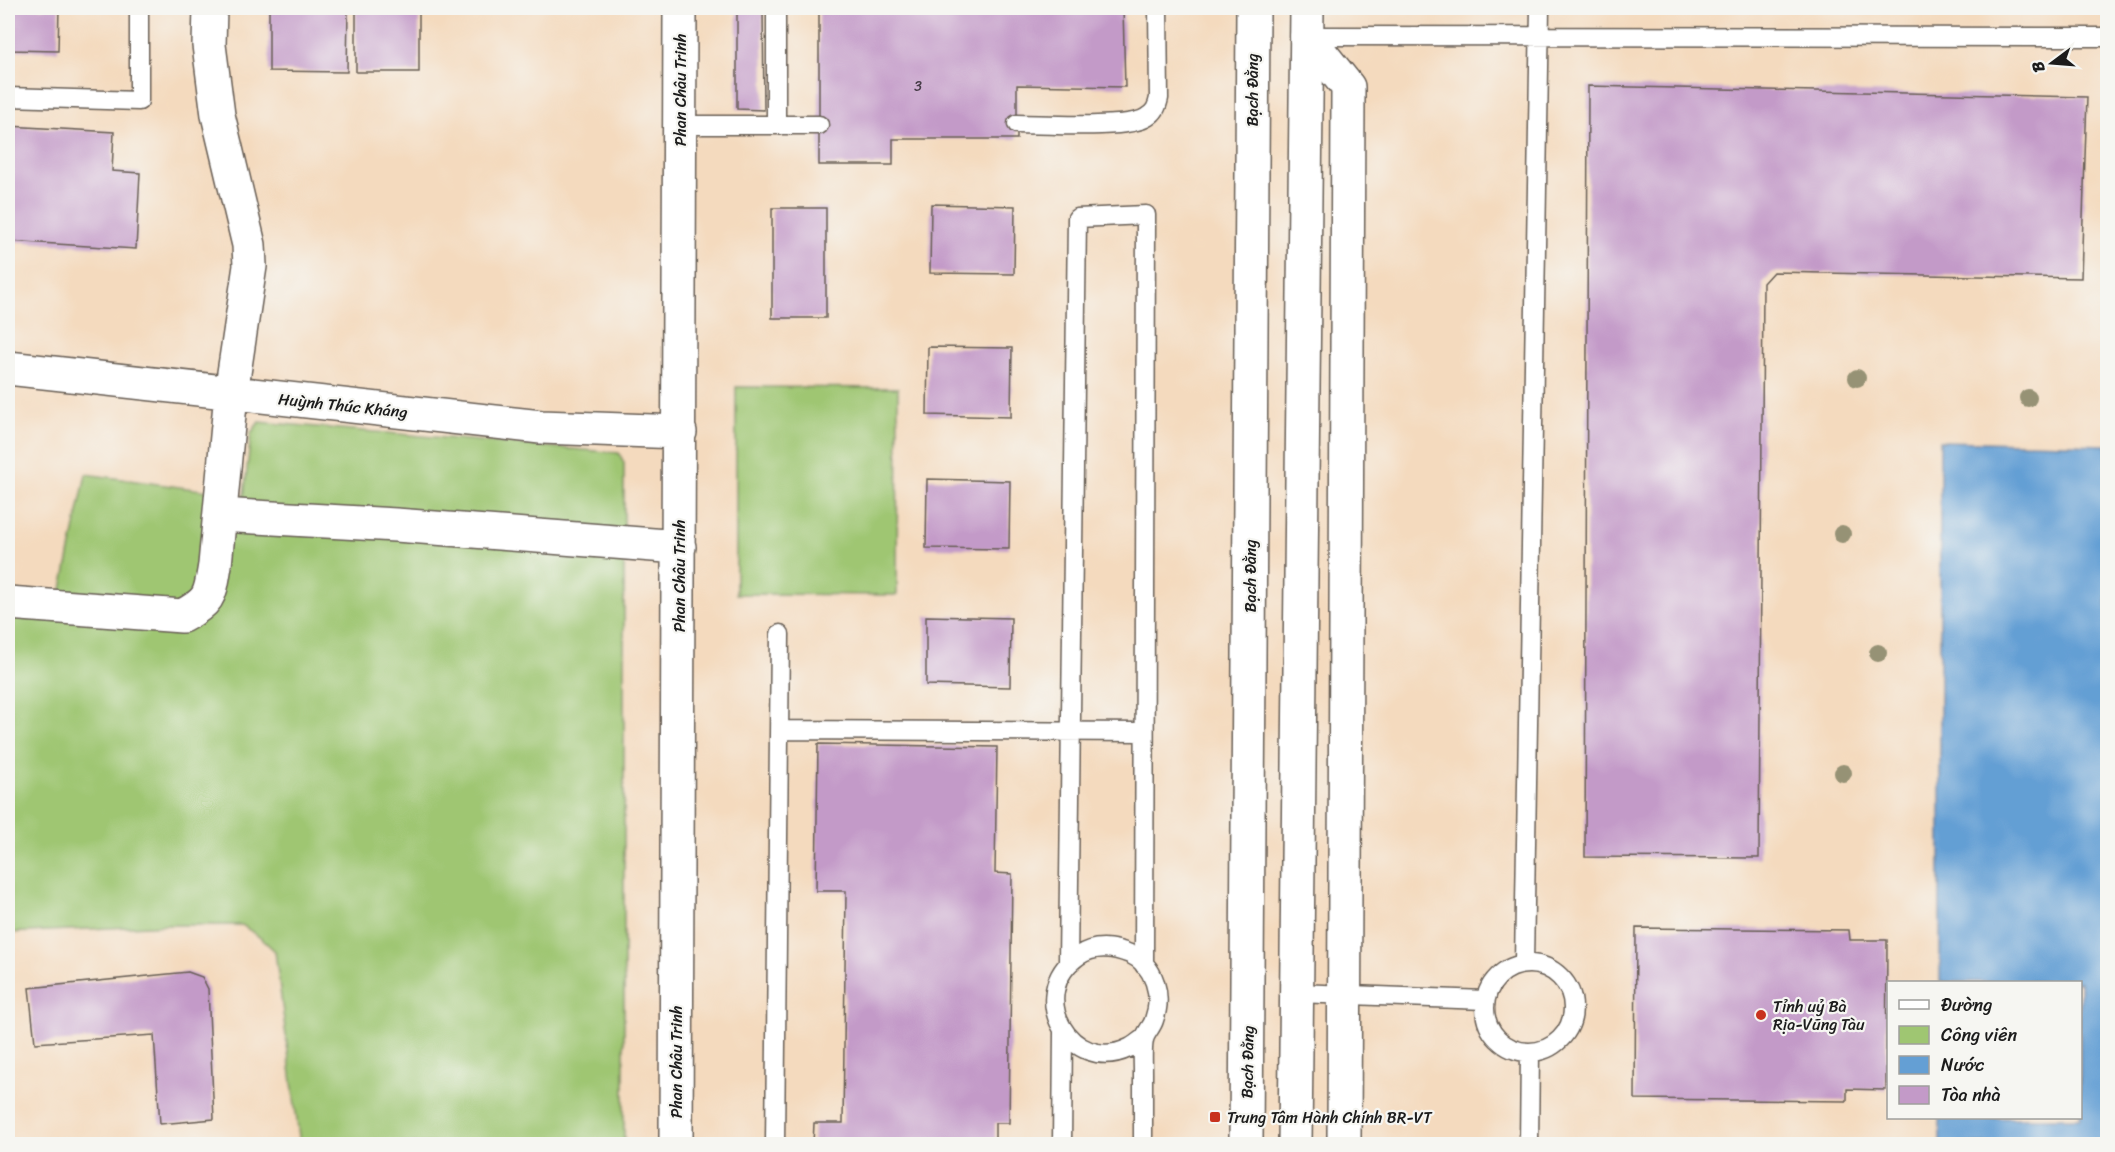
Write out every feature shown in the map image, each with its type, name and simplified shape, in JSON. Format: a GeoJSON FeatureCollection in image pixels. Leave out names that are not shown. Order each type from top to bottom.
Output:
{"type":"FeatureCollection","features":[{"type":"Feature","properties":{"kind":"street"},"geometry":{"type":"LineString","coordinates":[[8,603],[183,616],[201,607],[210,592],[215,565],[231,393],[248,285],[249,245],[218,115],[209,45],[210,8]]}},
{"type":"Feature","properties":{"kind":"street","name":"Phan Châu Trinh"},"geometry":{"type":"LineString","coordinates":[[676,1144],[680,8]]}},
{"type":"Feature","properties":{"kind":"street","name":"Bạch Đằng"},"geometry":{"type":"LineString","coordinates":[[1246,1144],[1253,8]]}},
{"type":"Feature","properties":{"kind":"street"},"geometry":{"type":"LineString","coordinates":[[1295,1144],[1307,22]]}},
{"type":"Feature","properties":{"kind":"street"},"geometry":{"type":"LineString","coordinates":[[1307,22],[1348,87],[1344,1144]]}},
{"type":"Feature","properties":{"kind":"street","name":"Huỳnh Thúc Kháng"},"geometry":{"type":"LineString","coordinates":[[8,368],[541,427],[680,432]]}},
{"type":"Feature","properties":{"kind":"street"},"geometry":{"type":"LineString","coordinates":[[220,515],[396,525],[679,547]]}},
{"type":"Feature","properties":{"kind":"street"},"geometry":{"type":"LineString","coordinates":[[1248,990],[1296,993]]}},
{"type":"Feature","properties":{"kind":"lane"},"geometry":{"type":"LineString","coordinates":[[8,97],[139,101],[139,8]]}},
{"type":"Feature","properties":{"kind":"lane"},"geometry":{"type":"LineString","coordinates":[[776,8],[776,125]]}},
{"type":"Feature","properties":{"kind":"lane"},"geometry":{"type":"LineString","coordinates":[[1017,124],[1123,124],[1146,119],[1157,108],[1159,98],[1158,8]]}},
{"type":"Feature","properties":{"kind":"lane"},"geometry":{"type":"LineString","coordinates":[[1524,963],[1540,8]]}},
{"type":"Feature","properties":{"kind":"lane"},"geometry":{"type":"LineString","coordinates":[[1307,22],[1540,36],[2108,37]]}},
{"type":"Feature","properties":{"kind":"lane"},"geometry":{"type":"LineString","coordinates":[[680,125],[819,125]]}},
{"type":"Feature","properties":{"kind":"lane"},"geometry":{"type":"LineString","coordinates":[[1068,963],[1077,218],[1146,215],[1144,965]]}},
{"type":"Feature","properties":{"kind":"lane"},"geometry":{"type":"LineString","coordinates":[[776,1144],[780,634]]}},
{"type":"Feature","properties":{"kind":"lane"},"geometry":{"type":"LineString","coordinates":[[779,730],[1144,732]]}},
{"type":"Feature","properties":{"kind":"lane"},"geometry":{"type":"LineString","coordinates":[[1100,948],[1119,949],[1136,957],[1144,965],[1157,986],[1158,1004],[1154,1022],[1144,1038],[1129,1048],[1112,1053],[1093,1052],[1076,1044],[1063,1031],[1055,1015],[1053,997],[1058,979],[1068,963],[1083,953],[1100,948]]}},
{"type":"Feature","properties":{"kind":"lane"},"geometry":{"type":"LineString","coordinates":[[1524,963],[1546,967],[1563,979],[1572,996],[1573,1016],[1565,1034],[1550,1047],[1530,1053],[1511,1049],[1496,1037],[1486,1020],[1485,1000],[1493,981],[1508,968],[1524,963]]}},
{"type":"Feature","properties":{"kind":"lane"},"geometry":{"type":"LineString","coordinates":[[1296,993],[1485,1000]]}},
{"type":"Feature","properties":{"kind":"lane"},"geometry":{"type":"LineString","coordinates":[[1062,1144],[1063,1031]]}},
{"type":"Feature","properties":{"kind":"lane"},"geometry":{"type":"LineString","coordinates":[[1143,1144],[1144,1038]]}},
{"type":"Feature","properties":{"kind":"lane"},"geometry":{"type":"LineString","coordinates":[[1529,1144],[1530,1053]]}},
{"type":"Feature","properties":{"kind":"green space"},"geometry":{"type":"Polygon","coordinates":[[[736,387],[898,388],[897,595],[736,594],[736,387]]]}},
{"type":"Feature","properties":{"kind":"green space"},"geometry":{"type":"Polygon","coordinates":[[[259,422],[619,453],[624,463],[624,1144],[300,1144],[275,951],[262,939],[242,925],[169,925],[8,933],[8,614],[56,618],[86,474],[244,496],[251,433],[259,422]]]}},
{"type":"Feature","properties":{"kind":"water"},"geometry":{"type":"Polygon","coordinates":[[[1940,441],[2107,445],[2107,1144],[1940,1144],[1940,1119],[2082,1119],[2082,981],[1940,981],[1940,441]]]}},
{"type":"Feature","properties":{"kind":"building"},"geometry":{"type":"Polygon","coordinates":[[[8,8],[59,8],[58,51],[8,50],[8,8]]]}},
{"type":"Feature","properties":{"kind":"building"},"geometry":{"type":"Polygon","coordinates":[[[269,8],[348,8],[347,72],[269,71],[269,8]]]}},
{"type":"Feature","properties":{"kind":"building"},"geometry":{"type":"Polygon","coordinates":[[[737,8],[763,8],[764,110],[737,109],[737,8]]]}},
{"type":"Feature","properties":{"kind":"building"},"geometry":{"type":"Polygon","coordinates":[[[819,8],[932,8],[932,13],[1012,13],[1010,8],[1123,8],[1125,87],[1017,85],[1017,139],[893,139],[893,165],[819,165],[819,8]]]}},
{"type":"Feature","properties":{"kind":"building"},"geometry":{"type":"Polygon","coordinates":[[[356,10],[419,10],[419,72],[356,72],[356,10]]]}},
{"type":"Feature","properties":{"kind":"building"},"geometry":{"type":"Polygon","coordinates":[[[1588,86],[2087,97],[2081,278],[1773,272],[1763,283],[1759,858],[1585,857],[1588,86]]]}},
{"type":"Feature","properties":{"kind":"building"},"geometry":{"type":"Polygon","coordinates":[[[8,126],[114,132],[112,171],[140,173],[136,249],[8,241],[8,126]]]}},
{"type":"Feature","properties":{"kind":"building"},"geometry":{"type":"Polygon","coordinates":[[[931,204],[1015,206],[1014,274],[930,273],[931,204]]]}},
{"type":"Feature","properties":{"kind":"building"},"geometry":{"type":"Polygon","coordinates":[[[772,208],[826,208],[826,318],[772,318],[772,208]]]}},
{"type":"Feature","properties":{"kind":"building"},"geometry":{"type":"Polygon","coordinates":[[[928,347],[1012,348],[1011,417],[927,415],[928,347]]]}},
{"type":"Feature","properties":{"kind":"building"},"geometry":{"type":"Polygon","coordinates":[[[927,479],[1010,481],[1009,549],[926,548],[927,479]]]}},
{"type":"Feature","properties":{"kind":"building"},"geometry":{"type":"Polygon","coordinates":[[[926,616],[1011,618],[1010,687],[926,685],[926,616]]]}},
{"type":"Feature","properties":{"kind":"building"},"geometry":{"type":"Polygon","coordinates":[[[818,744],[997,747],[995,873],[1012,874],[1009,1123],[995,1123],[995,1144],[813,1144],[814,1123],[843,1123],[846,891],[816,891],[818,744]]]}},
{"type":"Feature","properties":{"kind":"building","name":"Tỉnh uỷ Bà Rịa-Vũng Tàu"},"geometry":{"type":"Polygon","coordinates":[[[1636,928],[1849,930],[1850,940],[1887,940],[1886,1090],[1847,1089],[1847,1101],[1635,1099],[1636,928]]]}},
{"type":"Feature","properties":{"kind":"building"},"geometry":{"type":"Polygon","coordinates":[[[188,972],[202,977],[208,989],[214,1119],[160,1124],[154,1035],[35,1043],[29,988],[188,972]]]}},
{"type":"Feature","properties":{"kind":"place","name":"Tỉnh uỷ Bà Rịa-Vũng Tàu"},"geometry":{"type":"Point","coordinates":[1761,1015]}},
{"type":"Feature","properties":{"kind":"place","name":"Trung Tâm Hành Chính BR-VT"},"geometry":{"type":"Point","coordinates":[1215,1117]}}]}
